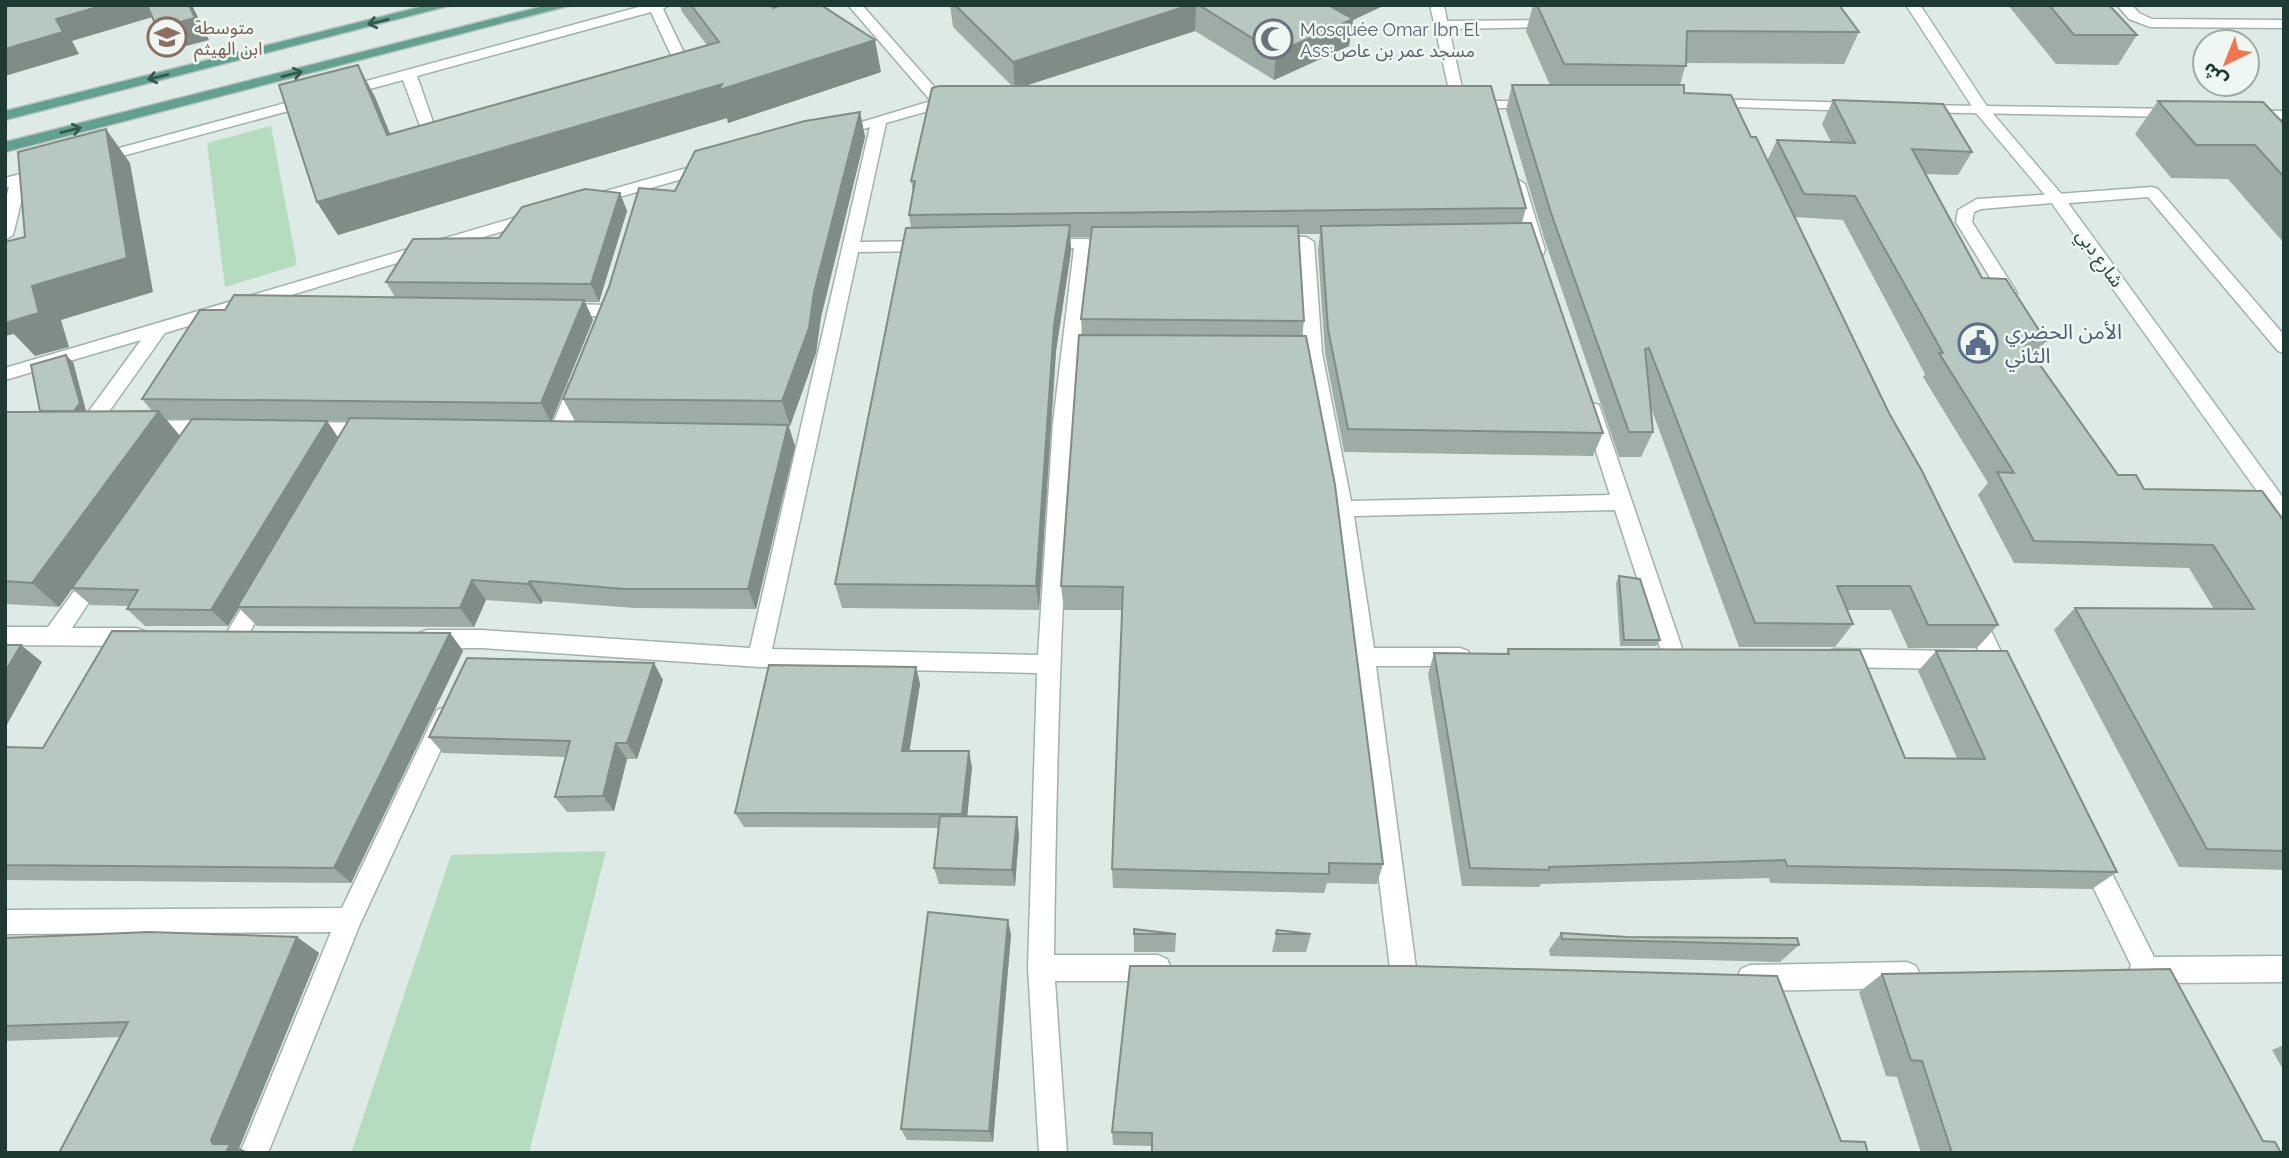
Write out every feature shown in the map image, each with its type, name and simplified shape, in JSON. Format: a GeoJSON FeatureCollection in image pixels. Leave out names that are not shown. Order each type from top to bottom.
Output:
{"type":"FeatureCollection","features":[{"type":"Feature","properties":{"kind":"main road"},"geometry":{"type":"LineString","coordinates":[[5,116],[445,5]]}},
{"type":"Feature","properties":{"kind":"main road"},"geometry":{"type":"LineString","coordinates":[[5,147],[565,5]]}},
{"type":"Feature","properties":{"kind":"street"},"geometry":{"type":"LineString","coordinates":[[855,5],[940,103]]}},
{"type":"Feature","properties":{"kind":"street"},"geometry":{"type":"LineString","coordinates":[[1437,5],[1451,105],[1496,112],[1549,104]]}},
{"type":"Feature","properties":{"kind":"street","name":"شارع دبي"},"geometry":{"type":"LineString","coordinates":[[1913,5],[1982,111],[2057,199],[2284,514]]}},
{"type":"Feature","properties":{"kind":"street"},"geometry":{"type":"LineString","coordinates":[[2124,5],[2134,16],[2150,23],[2284,24]]}},
{"type":"Feature","properties":{"kind":"street"},"geometry":{"type":"LineString","coordinates":[[85,162],[659,6],[679,57],[675,67],[660,78],[647,82]]}},
{"type":"Feature","properties":{"kind":"street"},"geometry":{"type":"LineString","coordinates":[[1441,24],[1570,22]]}},
{"type":"Feature","properties":{"kind":"street"},"geometry":{"type":"LineString","coordinates":[[409,75],[428,131],[448,137],[461,134]]}},
{"type":"Feature","properties":{"kind":"street"},"geometry":{"type":"LineString","coordinates":[[827,135],[940,103],[968,103]]}},
{"type":"Feature","properties":{"kind":"street"},"geometry":{"type":"LineString","coordinates":[[1699,103],[1874,108]]}},
{"type":"Feature","properties":{"kind":"street"},"geometry":{"type":"LineString","coordinates":[[1726,103],[1738,128]]}},
{"type":"Feature","properties":{"kind":"street"},"geometry":{"type":"LineString","coordinates":[[1901,109],[2188,114]]}},
{"type":"Feature","properties":{"kind":"street"},"geometry":{"type":"LineString","coordinates":[[2229,114],[2284,114]]}},
{"type":"Feature","properties":{"kind":"street"},"geometry":{"type":"LineString","coordinates":[[759,658],[879,121]]}},
{"type":"Feature","properties":{"kind":"street"},"geometry":{"type":"LineString","coordinates":[[581,203],[724,163]]}},
{"type":"Feature","properties":{"kind":"street"},"geometry":{"type":"LineString","coordinates":[[5,235],[12,181],[58,169]]}},
{"type":"Feature","properties":{"kind":"street"},"geometry":{"type":"LineString","coordinates":[[1514,172],[1527,239],[1542,265]]}},
{"type":"Feature","properties":{"kind":"street"},"geometry":{"type":"LineString","coordinates":[[638,209],[646,184]]}},
{"type":"Feature","properties":{"kind":"street"},"geometry":{"type":"LineString","coordinates":[[2008,293],[1964,222],[1966,210],[1977,204],[2152,192],[2284,347]]}},
{"type":"Feature","properties":{"kind":"street"},"geometry":{"type":"LineString","coordinates":[[5,374],[555,210]]}},
{"type":"Feature","properties":{"kind":"street"},"geometry":{"type":"LineString","coordinates":[[1250,242],[1312,242],[1306,353],[1343,509],[1402,968]]}},
{"type":"Feature","properties":{"kind":"street"},"geometry":{"type":"LineString","coordinates":[[1014,244],[1090,243],[1068,351],[1046,664],[1041,968],[1053,1153]]}},
{"type":"Feature","properties":{"kind":"street"},"geometry":{"type":"LineString","coordinates":[[849,247],[960,245]]}},
{"type":"Feature","properties":{"kind":"street"},"geometry":{"type":"LineString","coordinates":[[540,310],[610,304],[598,335]]}},
{"type":"Feature","properties":{"kind":"street"},"geometry":{"type":"LineString","coordinates":[[227,306],[295,307]]}},
{"type":"Feature","properties":{"kind":"street"},"geometry":{"type":"LineString","coordinates":[[159,328],[79,429],[227,428]]}},
{"type":"Feature","properties":{"kind":"street"},"geometry":{"type":"LineString","coordinates":[[1068,351],[1095,351]]}},
{"type":"Feature","properties":{"kind":"street"},"geometry":{"type":"LineString","coordinates":[[560,431],[584,371]]}},
{"type":"Feature","properties":{"kind":"street"},"geometry":{"type":"LineString","coordinates":[[1588,397],[1681,657],[1647,657]]}},
{"type":"Feature","properties":{"kind":"street"},"geometry":{"type":"LineString","coordinates":[[186,449],[201,427]]}},
{"type":"Feature","properties":{"kind":"street"},"geometry":{"type":"LineString","coordinates":[[279,429],[384,430]]}},
{"type":"Feature","properties":{"kind":"street"},"geometry":{"type":"LineString","coordinates":[[344,453],[357,430]]}},
{"type":"Feature","properties":{"kind":"street"},"geometry":{"type":"LineString","coordinates":[[782,435],[810,436]]}},
{"type":"Feature","properties":{"kind":"street"},"geometry":{"type":"LineString","coordinates":[[1343,509],[1624,502]]}},
{"type":"Feature","properties":{"kind":"street"},"geometry":{"type":"LineString","coordinates":[[53,637],[108,559]]}},
{"type":"Feature","properties":{"kind":"street"},"geometry":{"type":"LineString","coordinates":[[263,638],[228,638],[276,569]]}},
{"type":"Feature","properties":{"kind":"street"},"geometry":{"type":"LineString","coordinates":[[1964,598],[2012,697]]}},
{"type":"Feature","properties":{"kind":"street"},"geometry":{"type":"LineString","coordinates":[[5,636],[151,638]]}},
{"type":"Feature","properties":{"kind":"street"},"geometry":{"type":"LineString","coordinates":[[413,639],[482,639],[759,658],[1046,664]]}},
{"type":"Feature","properties":{"kind":"street"},"geometry":{"type":"LineString","coordinates":[[470,664],[482,639]]}},
{"type":"Feature","properties":{"kind":"street"},"geometry":{"type":"LineString","coordinates":[[1364,657],[1485,657]]}},
{"type":"Feature","properties":{"kind":"street"},"geometry":{"type":"LineString","coordinates":[[1813,658],[1994,660]]}},
{"type":"Feature","properties":{"kind":"street"},"geometry":{"type":"LineString","coordinates":[[254,1153],[349,920],[453,700]]}},
{"type":"Feature","properties":{"kind":"street"},"geometry":{"type":"LineString","coordinates":[[2080,834],[2160,995]]}},
{"type":"Feature","properties":{"kind":"street"},"geometry":{"type":"LineString","coordinates":[[5,922],[349,920]]}},
{"type":"Feature","properties":{"kind":"street"},"geometry":{"type":"LineString","coordinates":[[1041,968],[1180,968]]}},
{"type":"Feature","properties":{"kind":"street"},"geometry":{"type":"LineString","coordinates":[[1375,968],[1430,968]]}},
{"type":"Feature","properties":{"kind":"street"},"geometry":{"type":"LineString","coordinates":[[2120,971],[2284,969]]}},
{"type":"Feature","properties":{"kind":"street"},"geometry":{"type":"LineString","coordinates":[[1727,977],[1772,991],[1930,975]]}},
{"type":"Feature","properties":{"kind":"green space"},"geometry":{"type":"Polygon","coordinates":[[[271,126],[297,265],[225,287],[207,143],[271,126]]]}},
{"type":"Feature","properties":{"kind":"green space"},"geometry":{"type":"Polygon","coordinates":[[[606,851],[529,1153],[351,1153],[451,855],[606,851]]]}},
{"type":"Feature","properties":{"kind":"building"},"geometry":{"type":"Polygon","coordinates":[[[5,5],[104,5],[56,19],[63,32],[5,49],[5,5]]]}},
{"type":"Feature","properties":{"kind":"building"},"geometry":{"type":"Polygon","coordinates":[[[147,5],[189,5],[195,18],[157,28],[147,5]]]}},
{"type":"Feature","properties":{"kind":"building"},"geometry":{"type":"Polygon","coordinates":[[[691,5],[771,5],[773,8],[781,5],[821,5],[875,40],[719,90],[722,84],[317,202],[279,85],[358,65],[387,135],[719,42],[691,5]]]}},
{"type":"Feature","properties":{"kind":"building"},"geometry":{"type":"Polygon","coordinates":[[[955,5],[1190,5],[1013,62],[955,5]]]}},
{"type":"Feature","properties":{"kind":"building"},"geometry":{"type":"Polygon","coordinates":[[[1199,5],[1328,5],[1353,19],[1276,53],[1199,5]]]}},
{"type":"Feature","properties":{"kind":"building"},"geometry":{"type":"Polygon","coordinates":[[[1537,5],[1839,5],[1859,32],[1687,31],[1686,66],[1564,64],[1537,5]]]}},
{"type":"Feature","properties":{"kind":"building"},"geometry":{"type":"Polygon","coordinates":[[[2049,5],[2109,5],[2137,35],[2074,35],[2049,5]]]}},
{"type":"Feature","properties":{"kind":"building"},"geometry":{"type":"Polygon","coordinates":[[[1512,85],[1684,85],[1684,93],[1731,95],[1751,137],[1756,137],[1889,413],[1922,471],[1998,625],[1928,625],[1910,586],[1837,586],[1853,624],[1755,623],[1649,348],[1645,349],[1653,432],[1629,432],[1551,213],[1512,85]]]}},
{"type":"Feature","properties":{"kind":"building"},"geometry":{"type":"Polygon","coordinates":[[[1491,86],[1526,208],[909,215],[915,181],[911,181],[932,88],[1491,86]]]}},
{"type":"Feature","properties":{"kind":"building"},"geometry":{"type":"Polygon","coordinates":[[[1833,100],[1943,104],[1972,152],[1912,149],[1982,278],[2006,279],[2046,341],[2023,341],[2118,475],[2136,475],[2144,489],[2262,491],[2284,521],[2284,851],[2207,849],[2075,608],[2254,609],[2213,545],[2034,541],[1997,472],[2014,473],[1939,353],[1943,353],[1855,196],[1804,194],[1777,140],[1855,143],[1833,100]]]}},
{"type":"Feature","properties":{"kind":"building"},"geometry":{"type":"Polygon","coordinates":[[[2158,101],[2263,102],[2284,124],[2284,177],[2255,145],[2196,145],[2158,101]]]}},
{"type":"Feature","properties":{"kind":"building"},"geometry":{"type":"Polygon","coordinates":[[[860,112],[814,292],[809,328],[782,401],[563,399],[609,287],[639,188],[675,191],[695,151],[805,121],[860,112]]]}},
{"type":"Feature","properties":{"kind":"building"},"geometry":{"type":"Polygon","coordinates":[[[106,129],[127,258],[32,286],[39,313],[5,323],[5,242],[25,237],[18,152],[106,129]]]}},
{"type":"Feature","properties":{"kind":"building"},"geometry":{"type":"Polygon","coordinates":[[[585,189],[620,193],[591,284],[386,282],[413,239],[499,238],[522,207],[585,189]]]}},
{"type":"Feature","properties":{"kind":"building"},"geometry":{"type":"Polygon","coordinates":[[[1531,223],[1603,433],[1348,429],[1328,329],[1321,226],[1531,223]]]}},
{"type":"Feature","properties":{"kind":"building"},"geometry":{"type":"Polygon","coordinates":[[[1070,225],[1054,325],[1036,586],[835,584],[906,228],[1070,225]]]}},
{"type":"Feature","properties":{"kind":"building"},"geometry":{"type":"Polygon","coordinates":[[[1298,226],[1304,321],[1081,319],[1092,227],[1298,226]]]}},
{"type":"Feature","properties":{"kind":"building"},"geometry":{"type":"Polygon","coordinates":[[[234,295],[584,300],[541,403],[142,399],[200,310],[225,310],[234,295]]]}},
{"type":"Feature","properties":{"kind":"building"},"geometry":{"type":"Polygon","coordinates":[[[1079,335],[1306,336],[1335,485],[1383,864],[1329,863],[1329,874],[1112,869],[1123,587],[1061,586],[1079,335]]]}},
{"type":"Feature","properties":{"kind":"building"},"geometry":{"type":"Polygon","coordinates":[[[66,355],[80,403],[74,411],[40,411],[31,365],[66,355]]]}},
{"type":"Feature","properties":{"kind":"building"},"geometry":{"type":"Polygon","coordinates":[[[159,411],[32,583],[5,581],[5,412],[159,411]]]}},
{"type":"Feature","properties":{"kind":"building"},"geometry":{"type":"Polygon","coordinates":[[[350,418],[788,425],[748,589],[624,589],[530,581],[528,584],[472,580],[460,608],[237,607],[350,418]]]}},
{"type":"Feature","properties":{"kind":"building"},"geometry":{"type":"Polygon","coordinates":[[[192,419],[327,421],[211,610],[127,609],[138,590],[72,588],[192,419]]]}},
{"type":"Feature","properties":{"kind":"building"},"geometry":{"type":"Polygon","coordinates":[[[1619,576],[1640,579],[1660,640],[1624,640],[1619,576]]]}},
{"type":"Feature","properties":{"kind":"building"},"geometry":{"type":"Polygon","coordinates":[[[112,631],[450,633],[334,868],[5,865],[5,747],[43,748],[112,631]]]}},
{"type":"Feature","properties":{"kind":"building"},"geometry":{"type":"Polygon","coordinates":[[[5,645],[21,645],[5,672],[5,645]]]}},
{"type":"Feature","properties":{"kind":"building"},"geometry":{"type":"Polygon","coordinates":[[[1508,649],[1860,650],[1905,758],[1985,759],[1936,651],[2007,651],[2117,872],[1787,866],[1785,860],[1549,867],[1549,870],[1470,868],[1434,653],[1509,654],[1508,649]]]}},
{"type":"Feature","properties":{"kind":"building"},"geometry":{"type":"Polygon","coordinates":[[[467,658],[654,663],[627,743],[616,743],[603,796],[555,797],[570,741],[429,737],[467,658]]]}},
{"type":"Feature","properties":{"kind":"building"},"geometry":{"type":"Polygon","coordinates":[[[769,665],[916,667],[902,751],[969,751],[962,814],[735,813],[769,665]]]}},
{"type":"Feature","properties":{"kind":"building"},"geometry":{"type":"Polygon","coordinates":[[[940,816],[1017,817],[1012,870],[934,868],[940,816]]]}},
{"type":"Feature","properties":{"kind":"building"},"geometry":{"type":"Polygon","coordinates":[[[928,912],[1008,920],[989,1131],[901,1129],[928,912]]]}},
{"type":"Feature","properties":{"kind":"building"},"geometry":{"type":"Polygon","coordinates":[[[1134,929],[1176,934],[1134,934],[1134,929]]]}},
{"type":"Feature","properties":{"kind":"building"},"geometry":{"type":"Polygon","coordinates":[[[1277,930],[1311,934],[1276,934],[1277,930]]]}},
{"type":"Feature","properties":{"kind":"building"},"geometry":{"type":"Polygon","coordinates":[[[149,932],[297,937],[211,1140],[213,1144],[230,1144],[226,1153],[59,1153],[128,1022],[5,1026],[5,938],[149,932]]]}},
{"type":"Feature","properties":{"kind":"building"},"geometry":{"type":"Polygon","coordinates":[[[1561,933],[1627,937],[1797,938],[1799,945],[1562,939],[1561,933]]]}},
{"type":"Feature","properties":{"kind":"building"},"geometry":{"type":"Polygon","coordinates":[[[1130,966],[1411,966],[1777,976],[1841,1141],[1865,1142],[1868,1153],[1152,1153],[1152,1133],[1112,1132],[1130,966]]]}},
{"type":"Feature","properties":{"kind":"building"},"geometry":{"type":"Polygon","coordinates":[[[2170,969],[2263,1141],[2275,1142],[2281,1153],[1952,1153],[1922,1061],[1911,1060],[1882,974],[2170,969]]]}},
{"type":"Feature","properties":{"kind":"place","name":"متوسطة ابن الهيثم"},"geometry":{"type":"Point","coordinates":[167,37]}},
{"type":"Feature","properties":{"kind":"place","name":"Mosquée Omar Ibn El Ass;مسجد عمر بن عاص"},"geometry":{"type":"Point","coordinates":[1273,39]}},
{"type":"Feature","properties":{"kind":"place","name":"الأمن الحضري الثاني"},"geometry":{"type":"Point","coordinates":[1978,343]}}]}
